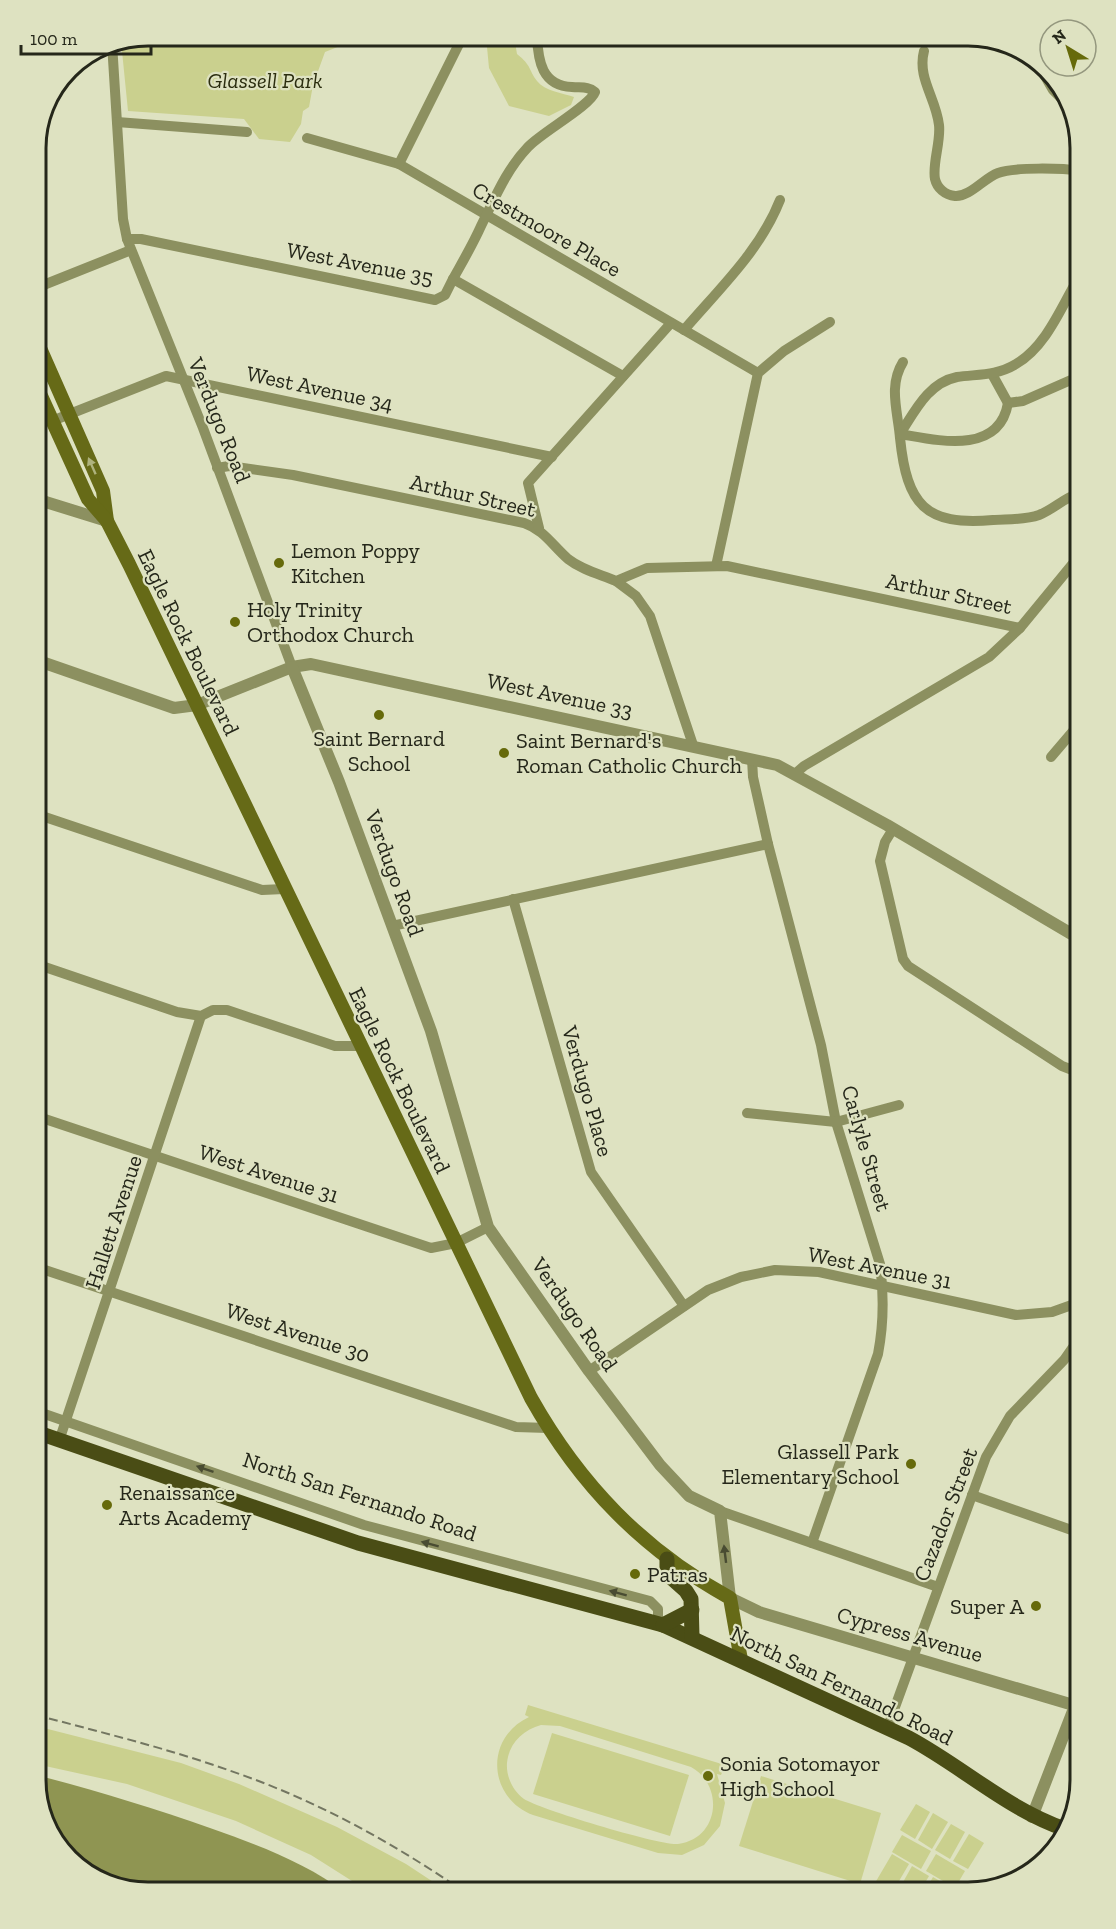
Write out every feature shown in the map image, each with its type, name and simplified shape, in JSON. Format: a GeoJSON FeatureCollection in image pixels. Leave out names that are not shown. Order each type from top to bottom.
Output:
{"type":"FeatureCollection","features":[{"type":"Feature","properties":{"kind":"main road","name":"Eagle Rock Boulevard"},"geometry":{"type":"LineString","coordinates":[[47,364],[103,491],[107,521]]}},
{"type":"Feature","properties":{"kind":"main road","name":"Eagle Rock Boulevard"},"geometry":{"type":"LineString","coordinates":[[47,409],[88,499],[107,521],[360,1046],[548,1428],[572,1464],[624,1523],[667,1559],[730,1598]]}},
{"type":"Feature","properties":{"kind":"main road","name":"North San Fernando Road"},"geometry":{"type":"LineString","coordinates":[[46,1436],[358,1544],[661,1625],[692,1637],[887,1729],[943,1758],[1032,1817],[1058,1826]]}},
{"type":"Feature","properties":{"kind":"main road"},"geometry":{"type":"LineString","coordinates":[[667,1559],[667,1574],[689,1594],[692,1610],[692,1637]]}},
{"type":"Feature","properties":{"kind":"main road"},"geometry":{"type":"LineString","coordinates":[[730,1598],[741,1660]]}},
{"type":"Feature","properties":{"kind":"main road"},"geometry":{"type":"LineString","coordinates":[[661,1625],[692,1610]]}},
{"type":"Feature","properties":{"kind":"street"},"geometry":{"type":"LineString","coordinates":[[399,164],[458,46]]}},
{"type":"Feature","properties":{"kind":"street"},"geometry":{"type":"LineString","coordinates":[[453,279],[503,180],[526,148],[549,128],[586,103],[595,92],[590,88],[560,86],[552,82],[541,66],[538,46]]}},
{"type":"Feature","properties":{"kind":"street"},"geometry":{"type":"LineString","coordinates":[[924,51],[921,70],[939,124],[939,153],[934,178],[942,191],[961,195],[986,178],[1009,170],[1070,171]]}},
{"type":"Feature","properties":{"kind":"street","name":"Verdugo Road"},"geometry":{"type":"LineString","coordinates":[[113,53],[127,239],[292,667],[339,782],[431,1031],[489,1227],[589,1371],[678,1485],[705,1506],[720,1511]]}},
{"type":"Feature","properties":{"kind":"street"},"geometry":{"type":"LineString","coordinates":[[117,122],[247,132]]}},
{"type":"Feature","properties":{"kind":"street","name":"Crestmoore Place"},"geometry":{"type":"LineString","coordinates":[[307,138],[399,164],[758,373]]}},
{"type":"Feature","properties":{"kind":"street"},"geometry":{"type":"LineString","coordinates":[[684,330],[754,249],[769,226],[780,200]]}},
{"type":"Feature","properties":{"kind":"street","name":"West Avenue 35"},"geometry":{"type":"LineString","coordinates":[[127,239],[153,242],[435,300],[445,295],[453,279],[623,376]]}},
{"type":"Feature","properties":{"kind":"street"},"geometry":{"type":"LineString","coordinates":[[47,284],[131,250]]}},
{"type":"Feature","properties":{"kind":"street"},"geometry":{"type":"LineString","coordinates":[[900,434],[925,397],[939,384],[959,377],[992,374],[1016,364],[1036,347],[1070,291]]}},
{"type":"Feature","properties":{"kind":"street"},"geometry":{"type":"LineString","coordinates":[[716,566],[758,373],[784,351],[830,322]]}},
{"type":"Feature","properties":{"kind":"street"},"geometry":{"type":"LineString","coordinates":[[539,528],[528,483],[671,323]]}},
{"type":"Feature","properties":{"kind":"street"},"geometry":{"type":"LineString","coordinates":[[903,362],[894,385],[903,465],[909,488],[923,506],[943,518],[966,523],[1026,518],[1048,511],[1070,498]]}},
{"type":"Feature","properties":{"kind":"street"},"geometry":{"type":"LineString","coordinates":[[900,434],[948,443],[971,440],[997,425],[1006,414],[1008,403],[992,374]]}},
{"type":"Feature","properties":{"kind":"street","name":"West Avenue 34"},"geometry":{"type":"LineString","coordinates":[[52,421],[166,376],[552,457]]}},
{"type":"Feature","properties":{"kind":"street"},"geometry":{"type":"LineString","coordinates":[[1008,403],[1023,402],[1070,381]]}},
{"type":"Feature","properties":{"kind":"street","name":"Arthur Street"},"geometry":{"type":"LineString","coordinates":[[217,468],[230,466],[293,475],[539,528],[568,558],[588,571],[616,581],[647,568],[727,566],[1020,628]]}},
{"type":"Feature","properties":{"kind":"street"},"geometry":{"type":"LineString","coordinates":[[47,503],[107,521]]}},
{"type":"Feature","properties":{"kind":"street"},"geometry":{"type":"LineString","coordinates":[[796,773],[804,766],[989,657],[1020,628],[1070,567]]}},
{"type":"Feature","properties":{"kind":"street"},"geometry":{"type":"LineString","coordinates":[[616,581],[636,596],[650,616],[693,744]]}},
{"type":"Feature","properties":{"kind":"street","name":"West Avenue 33"},"geometry":{"type":"LineString","coordinates":[[47,664],[174,708],[197,705],[292,667],[311,664],[693,744],[752,759],[796,773],[1070,933]]}},
{"type":"Feature","properties":{"kind":"street"},"geometry":{"type":"LineString","coordinates":[[1051,757],[1070,735]]}},
{"type":"Feature","properties":{"kind":"street","name":"Carlyle Street"},"geometry":{"type":"LineString","coordinates":[[752,759],[753,777],[768,844],[818,1035],[836,1122],[878,1254],[883,1287],[884,1324],[878,1354],[812,1543]]}},
{"type":"Feature","properties":{"kind":"street"},"geometry":{"type":"LineString","coordinates":[[47,818],[262,890],[284,889]]}},
{"type":"Feature","properties":{"kind":"street"},"geometry":{"type":"LineString","coordinates":[[893,829],[885,842],[880,861],[903,959],[908,966],[1070,1069]]}},
{"type":"Feature","properties":{"kind":"street"},"geometry":{"type":"LineString","coordinates":[[392,926],[768,844]]}},
{"type":"Feature","properties":{"kind":"street","name":"Verdugo Place"},"geometry":{"type":"LineString","coordinates":[[513,899],[591,1172],[684,1306]]}},
{"type":"Feature","properties":{"kind":"street"},"geometry":{"type":"LineString","coordinates":[[46,968],[177,1012],[201,1016],[213,1010],[227,1010],[335,1046],[360,1046]]}},
{"type":"Feature","properties":{"kind":"street","name":"Hallett Avenue"},"geometry":{"type":"LineString","coordinates":[[59,1441],[111,1292],[201,1016]]}},
{"type":"Feature","properties":{"kind":"street"},"geometry":{"type":"LineString","coordinates":[[747,1113],[836,1122],[899,1105]]}},
{"type":"Feature","properties":{"kind":"street","name":"West Avenue 31"},"geometry":{"type":"LineString","coordinates":[[46,1119],[431,1248],[456,1243],[489,1227]]}},
{"type":"Feature","properties":{"kind":"street","name":"West Avenue 30"},"geometry":{"type":"LineString","coordinates":[[46,1270],[391,1383],[516,1427],[548,1428]]}},
{"type":"Feature","properties":{"kind":"street","name":"West Avenue 31"},"geometry":{"type":"LineString","coordinates":[[589,1371],[684,1306],[727,1282],[775,1270],[819,1272],[1016,1315],[1052,1312],[1070,1306]]}},
{"type":"Feature","properties":{"kind":"street","name":"Cazador Street"},"geometry":{"type":"LineString","coordinates":[[887,1729],[986,1457],[1010,1416],[1070,1351]]}},
{"type":"Feature","properties":{"kind":"street","name":"North San Fernando Road"},"geometry":{"type":"LineString","coordinates":[[46,1414],[374,1528],[650,1601],[658,1609],[661,1625]]}},
{"type":"Feature","properties":{"kind":"street"},"geometry":{"type":"LineString","coordinates":[[972,1495],[1070,1529]]}},
{"type":"Feature","properties":{"kind":"street"},"geometry":{"type":"LineString","coordinates":[[730,1598],[720,1511],[938,1587]]}},
{"type":"Feature","properties":{"kind":"street","name":"Cypress Avenue"},"geometry":{"type":"LineString","coordinates":[[730,1598],[759,1612],[1070,1704]]}},
{"type":"Feature","properties":{"kind":"street"},"geometry":{"type":"LineString","coordinates":[[1032,1817],[1070,1725]]}},
{"type":"Feature","properties":{"kind":"green space","name":"Glassell Park"},"geometry":{"type":"Polygon","coordinates":[[[149,46],[339,46],[325,52],[313,85],[309,107],[303,111],[301,124],[290,142],[259,139],[244,119],[128,111],[122,50],[129,48],[149,46]]]}},
{"type":"Feature","properties":{"kind":"green space"},"geometry":{"type":"Polygon","coordinates":[[[516,46],[517,54],[528,65],[537,81],[549,89],[574,97],[571,105],[549,116],[509,106],[489,68],[487,47],[516,46]]]}},
{"type":"Feature","properties":{"kind":"green space"},"geometry":{"type":"Polygon","coordinates":[[[528,1705],[725,1765],[721,1775],[717,1774],[725,1803],[720,1826],[704,1845],[682,1855],[658,1853],[533,1815],[518,1807],[507,1795],[500,1782],[497,1768],[504,1739],[514,1727],[529,1717],[525,1715],[528,1705]],[[560,1726],[534,1727],[518,1738],[511,1749],[507,1763],[509,1778],[524,1799],[552,1811],[600,1826],[667,1843],[678,1844],[692,1840],[702,1833],[713,1811],[713,1798],[702,1776],[691,1767],[560,1726]]]}},
{"type":"Feature","properties":{"kind":"green space"},"geometry":{"type":"Polygon","coordinates":[[[46,1729],[181,1763],[239,1784],[337,1827],[406,1864],[433,1882],[354,1882],[311,1855],[236,1821],[127,1784],[46,1766],[46,1729]]]}},
{"type":"Feature","properties":{"kind":"green space"},"geometry":{"type":"Polygon","coordinates":[[[552,1733],[689,1775],[670,1836],[533,1794],[552,1733]]]}},
{"type":"Feature","properties":{"kind":"green space"},"geometry":{"type":"Polygon","coordinates":[[[761,1776],[881,1813],[861,1882],[854,1882],[739,1846],[761,1776]]]}},
{"type":"Feature","properties":{"kind":"green space"},"geometry":{"type":"Polygon","coordinates":[[[916,1804],[930,1812],[915,1839],[900,1830],[916,1804]]]}},
{"type":"Feature","properties":{"kind":"green space"},"geometry":{"type":"Polygon","coordinates":[[[933,1813],[948,1822],[932,1849],[918,1840],[933,1813]]]}},
{"type":"Feature","properties":{"kind":"green space"},"geometry":{"type":"Polygon","coordinates":[[[951,1824],[965,1832],[950,1859],[935,1850],[951,1824]]]}},
{"type":"Feature","properties":{"kind":"green space"},"geometry":{"type":"Polygon","coordinates":[[[969,1834],[984,1843],[968,1869],[953,1861],[969,1834]]]}},
{"type":"Feature","properties":{"kind":"green space"},"geometry":{"type":"Polygon","coordinates":[[[902,1835],[931,1851],[921,1869],[892,1852],[902,1835]]]}},
{"type":"Feature","properties":{"kind":"green space"},"geometry":{"type":"Polygon","coordinates":[[[892,1854],[909,1864],[898,1882],[876,1882],[892,1854]]]}},
{"type":"Feature","properties":{"kind":"green space"},"geometry":{"type":"Polygon","coordinates":[[[936,1854],[965,1871],[959,1882],[945,1882],[926,1871],[936,1854]]]}},
{"type":"Feature","properties":{"kind":"green space"},"geometry":{"type":"Polygon","coordinates":[[[912,1866],[929,1876],[925,1882],[903,1882],[912,1866]]]}},
{"type":"Feature","properties":{"kind":"green space"},"geometry":{"type":"Polygon","coordinates":[[[933,1877],[942,1882],[930,1882],[933,1877]]]}},
{"type":"Feature","properties":{"kind":"shaded area"},"geometry":{"type":"Polygon","coordinates":[[[46,1778],[145,1806],[246,1841],[314,1872],[330,1882],[142,1882],[116,1877],[81,1857],[64,1837],[48,1800],[46,1778]]]}},
{"type":"Feature","properties":{"kind":"railway"},"geometry":{"type":"LineString","coordinates":[[46,1718],[181,1755],[291,1794],[381,1839],[450,1882]]}},
{"type":"Feature","properties":{"kind":"place","name":"Lemon Poppy Kitchen"},"geometry":{"type":"Point","coordinates":[279,563]}},
{"type":"Feature","properties":{"kind":"place","name":"Holy Trinity Orthodox Church"},"geometry":{"type":"Point","coordinates":[235,622]}},
{"type":"Feature","properties":{"kind":"place","name":"Saint Bernard School"},"geometry":{"type":"Point","coordinates":[379,715]}},
{"type":"Feature","properties":{"kind":"place","name":"Saint Bernard's Roman Catholic Church"},"geometry":{"type":"Point","coordinates":[504,753]}},
{"type":"Feature","properties":{"kind":"place","name":"Glassell Park Elementary School"},"geometry":{"type":"Point","coordinates":[911,1464]}},
{"type":"Feature","properties":{"kind":"place","name":"Renaissance Arts Academy"},"geometry":{"type":"Point","coordinates":[107,1505]}},
{"type":"Feature","properties":{"kind":"place","name":"Patras"},"geometry":{"type":"Point","coordinates":[635,1574]}},
{"type":"Feature","properties":{"kind":"place","name":"Super A"},"geometry":{"type":"Point","coordinates":[1036,1606]}},
{"type":"Feature","properties":{"kind":"place","name":"Sonia Sotomayor High School"},"geometry":{"type":"Point","coordinates":[708,1776]}}]}
